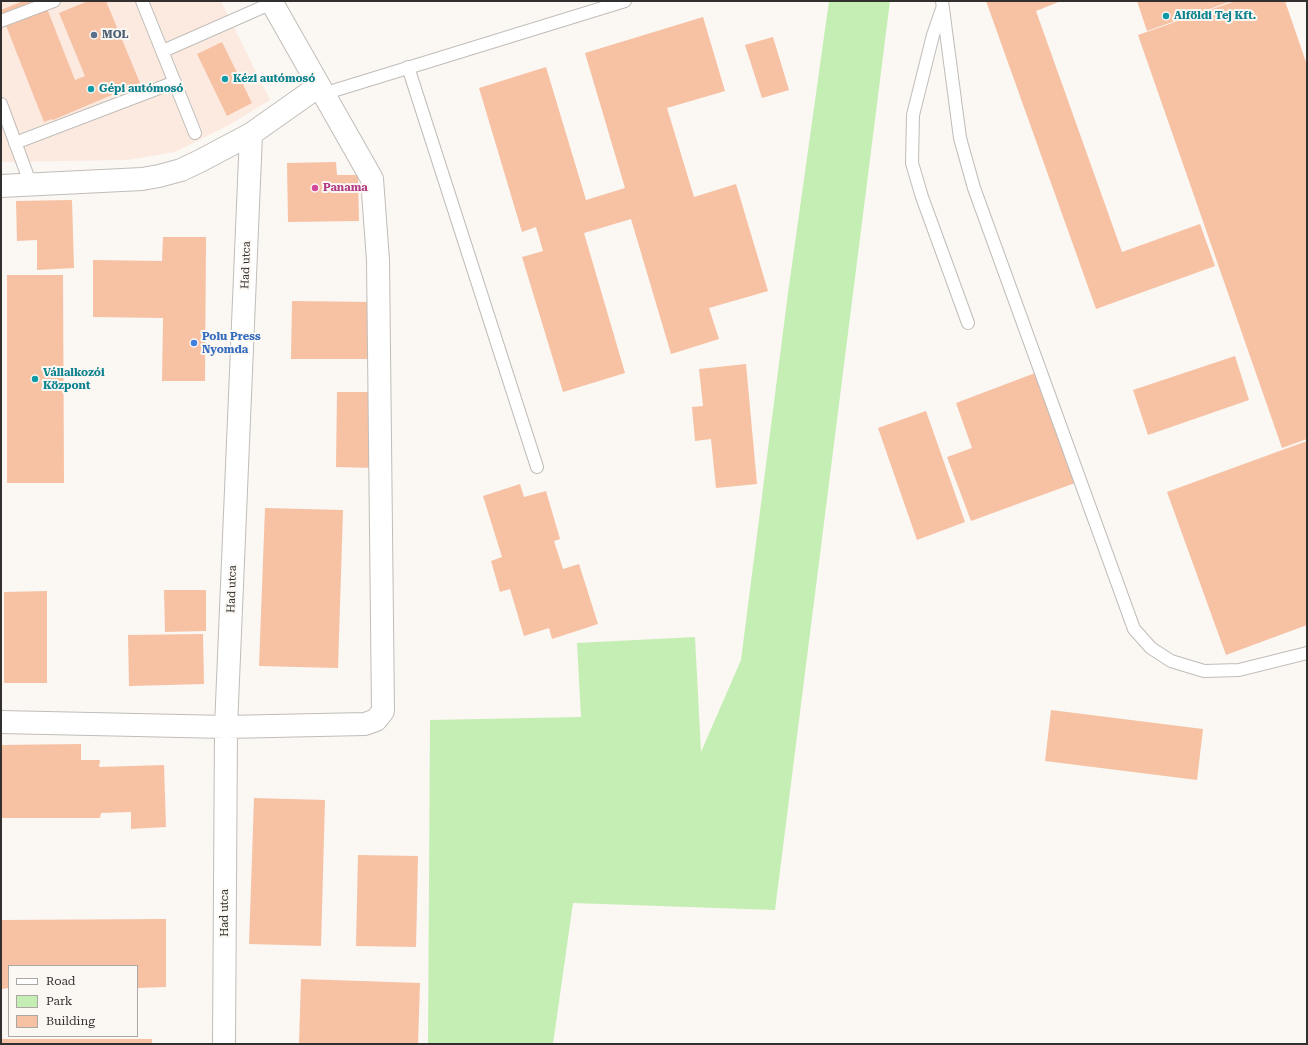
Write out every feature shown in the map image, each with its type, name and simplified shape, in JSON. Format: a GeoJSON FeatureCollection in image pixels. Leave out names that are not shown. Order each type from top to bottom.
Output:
{"type":"FeatureCollection","features":[{"type":"Feature","properties":{"kind":"street"},"geometry":{"type":"LineString","coordinates":[[1,722],[226,727],[365,724],[376,720],[383,711],[378,260],[372,179],[271,2]]}},
{"type":"Feature","properties":{"kind":"street"},"geometry":{"type":"LineString","coordinates":[[1,186],[142,179],[181,170],[251,134],[321,90]]}},
{"type":"Feature","properties":{"kind":"street","name":"Had utca"},"geometry":{"type":"LineString","coordinates":[[224,1044],[226,727],[251,134]]}},
{"type":"Feature","properties":{"kind":"lane"},"geometry":{"type":"LineString","coordinates":[[1,21],[54,1]]}},
{"type":"Feature","properties":{"kind":"lane"},"geometry":{"type":"LineString","coordinates":[[142,1],[195,133]]}},
{"type":"Feature","properties":{"kind":"lane"},"geometry":{"type":"LineString","coordinates":[[321,90],[408,67],[624,1]]}},
{"type":"Feature","properties":{"kind":"lane"},"geometry":{"type":"LineString","coordinates":[[163,51],[271,2]]}},
{"type":"Feature","properties":{"kind":"lane"},"geometry":{"type":"LineString","coordinates":[[943,3],[933,35],[913,115],[912,164],[922,197],[968,323]]}},
{"type":"Feature","properties":{"kind":"lane"},"geometry":{"type":"LineString","coordinates":[[943,3],[960,138],[974,188],[1134,629],[1151,648],[1171,661],[1204,671],[1239,670],[1307,653]]}},
{"type":"Feature","properties":{"kind":"lane"},"geometry":{"type":"LineString","coordinates":[[408,67],[537,467]]}},
{"type":"Feature","properties":{"kind":"lane"},"geometry":{"type":"LineString","coordinates":[[15,143],[175,82]]}},
{"type":"Feature","properties":{"kind":"lane"},"geometry":{"type":"LineString","coordinates":[[1,104],[31,185]]}},
{"type":"Feature","properties":{"kind":"shaded area"},"geometry":{"type":"Polygon","coordinates":[[[1,1],[221,1],[270,100],[229,125],[175,152],[127,160],[1,162],[1,1]]]}},
{"type":"Feature","properties":{"kind":"green space"},"geometry":{"type":"Polygon","coordinates":[[[829,1],[890,1],[775,910],[573,903],[553,1044],[428,1044],[430,720],[581,717],[577,643],[695,637],[701,752],[741,660],[788,293],[829,1]]]}},
{"type":"Feature","properties":{"kind":"building"},"geometry":{"type":"Polygon","coordinates":[[[23,1],[44,1],[75,80],[85,76],[59,13],[88,1],[106,1],[140,83],[53,120],[44,122],[1,13],[1,10],[23,1]]]}},
{"type":"Feature","properties":{"kind":"building"},"geometry":{"type":"Polygon","coordinates":[[[986,1],[1061,1],[1036,11],[1122,252],[1200,224],[1215,266],[1096,309],[986,1]]]}},
{"type":"Feature","properties":{"kind":"building","name":"Alföldi Tej Kft."},"geometry":{"type":"Polygon","coordinates":[[[1137,1],[1232,1],[1147,31],[1137,1]]]}},
{"type":"Feature","properties":{"kind":"building"},"geometry":{"type":"Polygon","coordinates":[[[1235,1],[1285,1],[1307,65],[1307,439],[1282,448],[1138,35],[1235,1]]]}},
{"type":"Feature","properties":{"kind":"building"},"geometry":{"type":"Polygon","coordinates":[[[703,17],[725,91],[667,108],[694,197],[736,184],[768,291],[709,308],[719,339],[671,354],[631,219],[584,233],[625,373],[563,392],[522,257],[543,251],[536,227],[522,232],[479,88],[546,67],[586,200],[625,188],[585,53],[703,17]]]}},
{"type":"Feature","properties":{"kind":"building"},"geometry":{"type":"Polygon","coordinates":[[[773,37],[789,90],[762,98],[745,45],[773,37]]]}},
{"type":"Feature","properties":{"kind":"building","name":"Kézi autómosó"},"geometry":{"type":"Polygon","coordinates":[[[222,42],[252,103],[227,116],[197,54],[222,42]]]}},
{"type":"Feature","properties":{"kind":"building"},"geometry":{"type":"Polygon","coordinates":[[[336,162],[337,175],[358,175],[359,221],[288,222],[287,163],[336,162]]]}},
{"type":"Feature","properties":{"kind":"building"},"geometry":{"type":"Polygon","coordinates":[[[72,200],[74,268],[37,270],[37,240],[17,241],[16,201],[72,200]]]}},
{"type":"Feature","properties":{"kind":"building"},"geometry":{"type":"Polygon","coordinates":[[[163,237],[206,237],[205,381],[162,381],[163,318],[93,317],[93,260],[162,261],[163,237]]]}},
{"type":"Feature","properties":{"kind":"building","name":"Vállalkozói Központ"},"geometry":{"type":"Polygon","coordinates":[[[7,275],[63,275],[64,483],[7,483],[7,275]]]}},
{"type":"Feature","properties":{"kind":"building"},"geometry":{"type":"Polygon","coordinates":[[[292,301],[373,302],[372,359],[291,359],[292,301]]]}},
{"type":"Feature","properties":{"kind":"building"},"geometry":{"type":"Polygon","coordinates":[[[1235,356],[1249,400],[1148,435],[1133,390],[1235,356]]]}},
{"type":"Feature","properties":{"kind":"building"},"geometry":{"type":"Polygon","coordinates":[[[746,364],[757,484],[716,488],[711,439],[695,441],[692,407],[703,406],[699,369],[746,364]]]}},
{"type":"Feature","properties":{"kind":"building"},"geometry":{"type":"Polygon","coordinates":[[[1035,373],[1075,483],[971,521],[947,457],[972,448],[956,403],[1035,373]]]}},
{"type":"Feature","properties":{"kind":"building"},"geometry":{"type":"Polygon","coordinates":[[[337,392],[377,392],[376,468],[336,467],[337,392]]]}},
{"type":"Feature","properties":{"kind":"building"},"geometry":{"type":"Polygon","coordinates":[[[926,411],[965,522],[917,540],[878,428],[926,411]]]}},
{"type":"Feature","properties":{"kind":"building"},"geometry":{"type":"Polygon","coordinates":[[[1307,441],[1307,625],[1226,655],[1167,492],[1307,441]]]}},
{"type":"Feature","properties":{"kind":"building"},"geometry":{"type":"Polygon","coordinates":[[[520,484],[524,497],[546,491],[560,539],[554,541],[563,569],[579,564],[598,624],[552,639],[549,628],[524,636],[510,589],[500,592],[491,561],[502,557],[483,496],[520,484]]]}},
{"type":"Feature","properties":{"kind":"building"},"geometry":{"type":"Polygon","coordinates":[[[265,508],[343,510],[338,668],[259,666],[265,508]]]}},
{"type":"Feature","properties":{"kind":"building"},"geometry":{"type":"Polygon","coordinates":[[[164,590],[206,590],[206,631],[165,632],[164,590]]]}},
{"type":"Feature","properties":{"kind":"building"},"geometry":{"type":"Polygon","coordinates":[[[47,591],[47,683],[4,683],[4,592],[47,591]]]}},
{"type":"Feature","properties":{"kind":"building"},"geometry":{"type":"Polygon","coordinates":[[[203,634],[204,684],[129,686],[128,635],[203,634]]]}},
{"type":"Feature","properties":{"kind":"building"},"geometry":{"type":"Polygon","coordinates":[[[1051,710],[1203,729],[1197,780],[1045,761],[1051,710]]]}},
{"type":"Feature","properties":{"kind":"building"},"geometry":{"type":"Polygon","coordinates":[[[81,744],[81,760],[100,760],[99,767],[164,765],[166,827],[131,829],[131,812],[101,813],[100,818],[1,818],[1,745],[81,744]]]}},
{"type":"Feature","properties":{"kind":"building"},"geometry":{"type":"Polygon","coordinates":[[[254,798],[325,800],[321,946],[249,944],[254,798]]]}},
{"type":"Feature","properties":{"kind":"building"},"geometry":{"type":"Polygon","coordinates":[[[358,855],[418,856],[416,947],[356,946],[358,855]]]}},
{"type":"Feature","properties":{"kind":"building"},"geometry":{"type":"Polygon","coordinates":[[[166,919],[166,987],[138,988],[138,965],[8,965],[8,988],[1,989],[1,920],[166,919]]]}},
{"type":"Feature","properties":{"kind":"building"},"geometry":{"type":"Polygon","coordinates":[[[301,979],[420,983],[418,1044],[299,1044],[301,979]]]}},
{"type":"Feature","properties":{"kind":"building"},"geometry":{"type":"Polygon","coordinates":[[[1,1039],[152,1039],[152,1044],[1,1044],[1,1039]]]}},
{"type":"Feature","properties":{"kind":"place","name":"Alföldi Tej Kft."},"geometry":{"type":"Point","coordinates":[1166,16]}},
{"type":"Feature","properties":{"kind":"place","name":"MOL"},"geometry":{"type":"Point","coordinates":[94,35]}},
{"type":"Feature","properties":{"kind":"place","name":"Kézi autómosó"},"geometry":{"type":"Point","coordinates":[225,79]}},
{"type":"Feature","properties":{"kind":"place","name":"Gépi autómosó"},"geometry":{"type":"Point","coordinates":[91,89]}},
{"type":"Feature","properties":{"kind":"place","name":"Panama"},"geometry":{"type":"Point","coordinates":[315,188]}},
{"type":"Feature","properties":{"kind":"place","name":"Polu Press Nyomda"},"geometry":{"type":"Point","coordinates":[194,343]}},
{"type":"Feature","properties":{"kind":"place","name":"Vállalkozói Központ"},"geometry":{"type":"Point","coordinates":[35,379]}}]}
